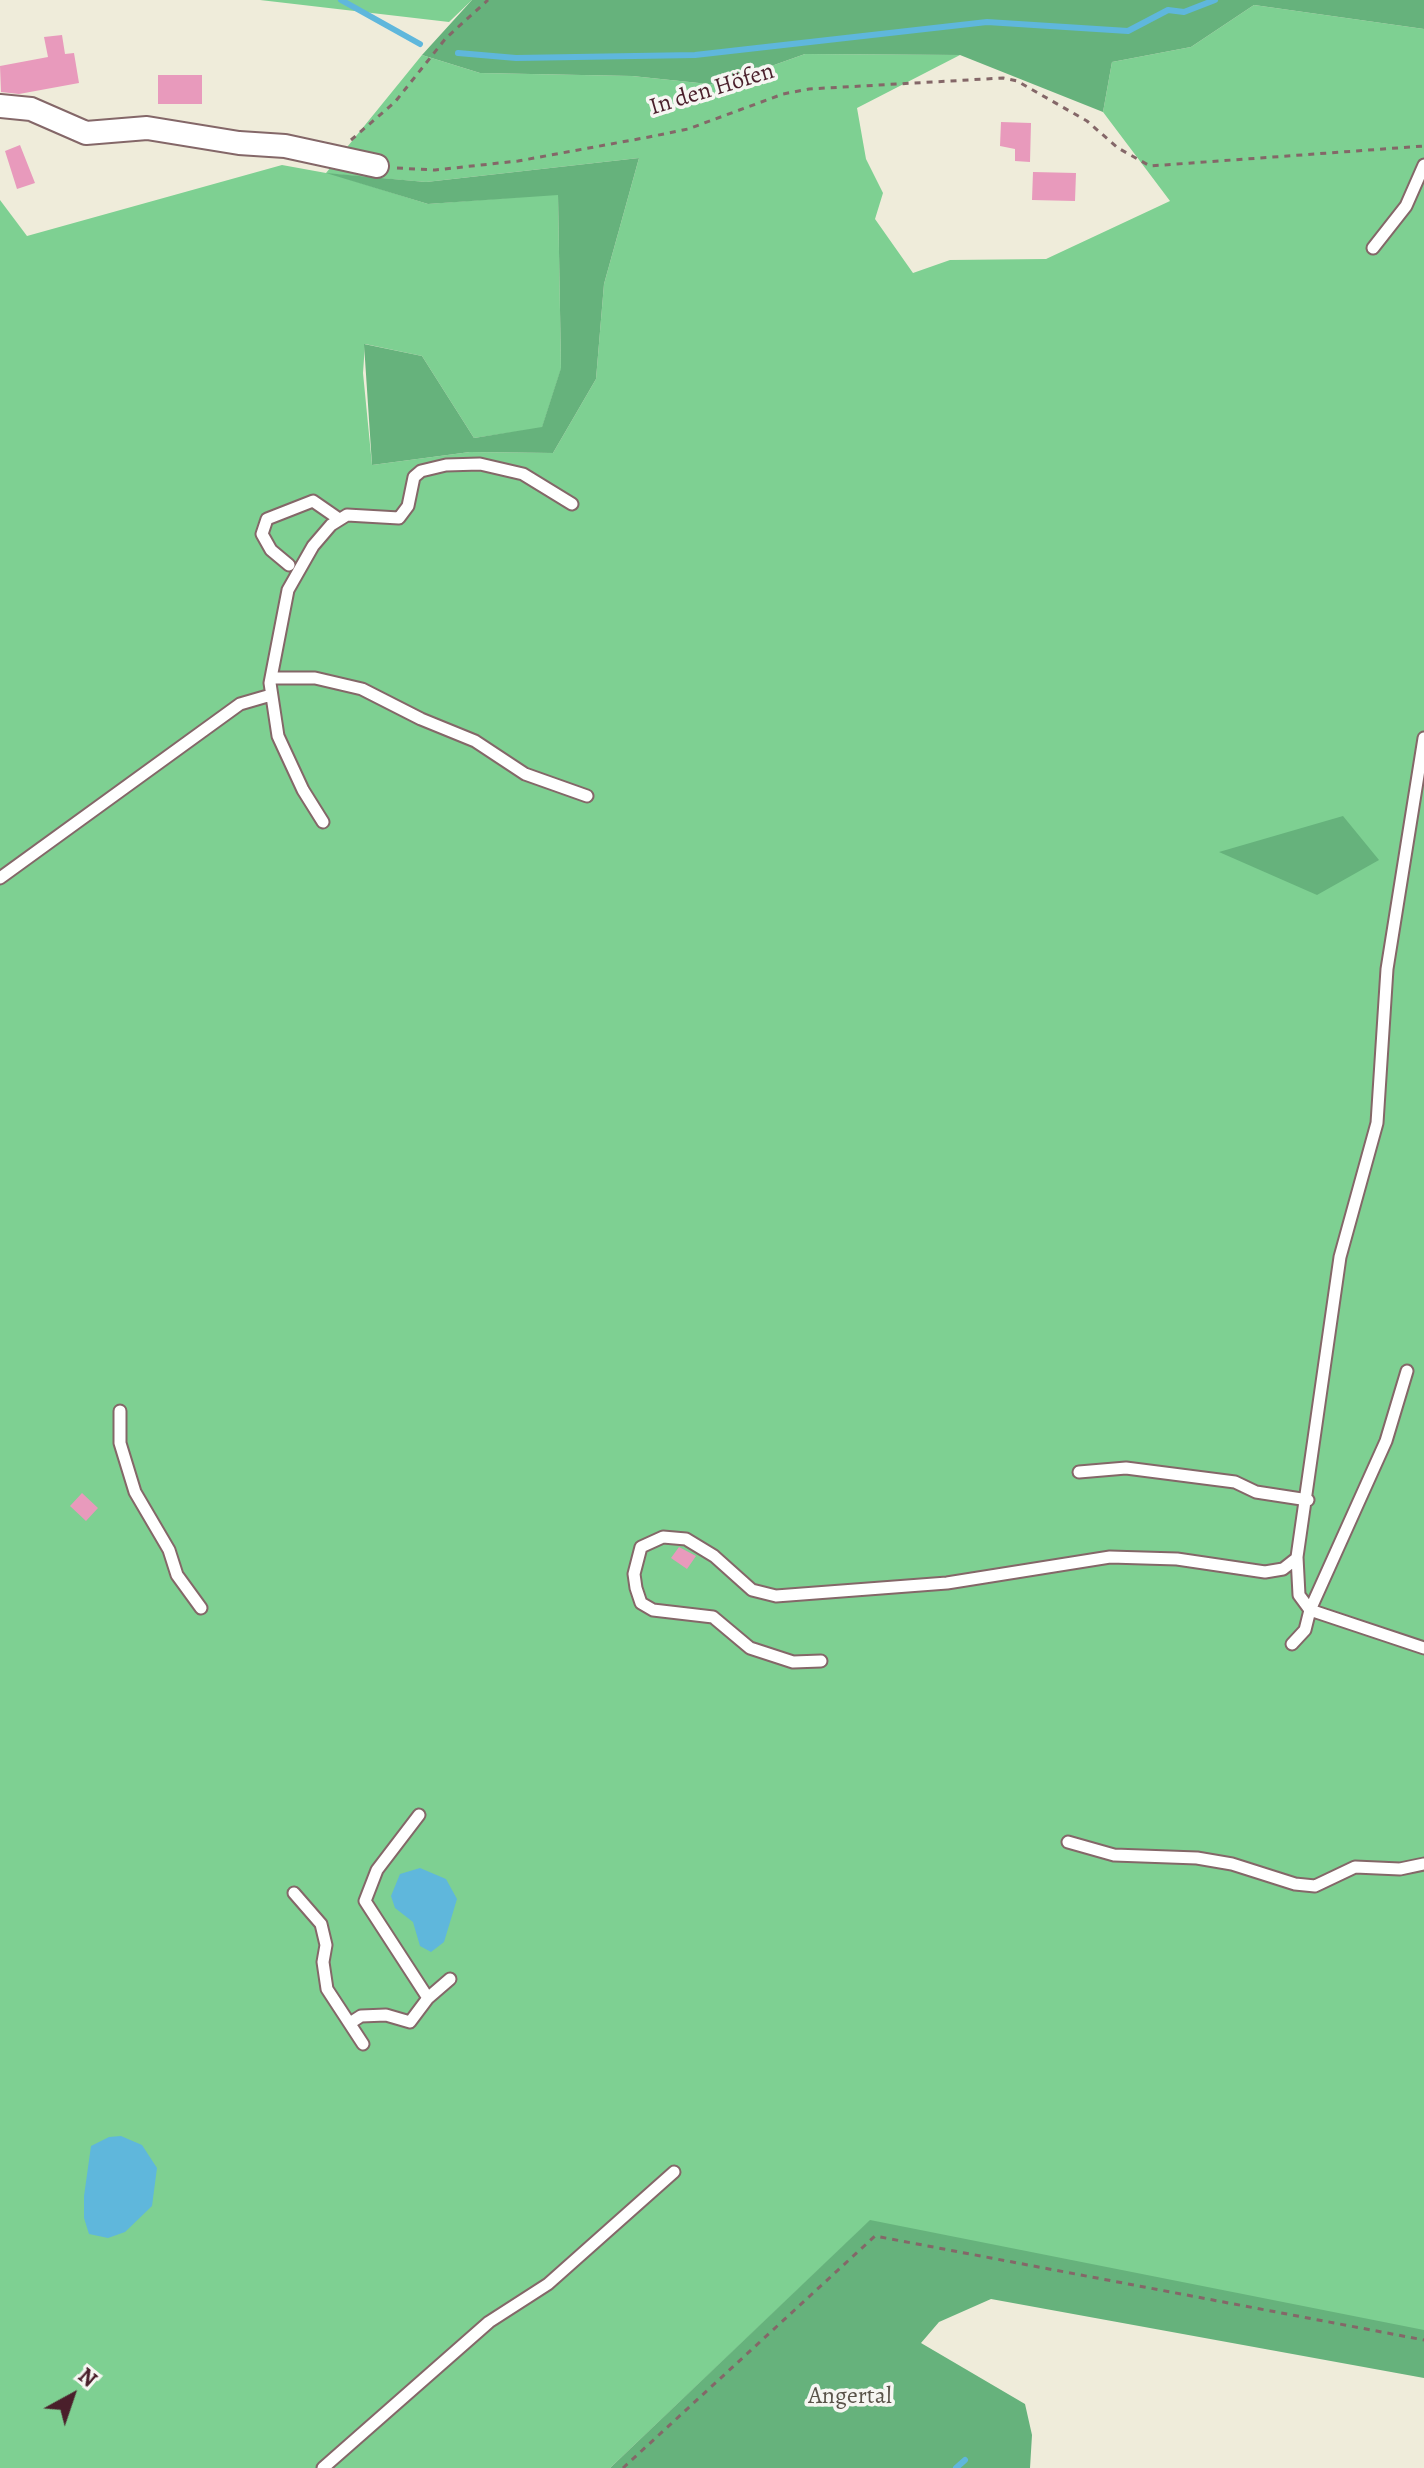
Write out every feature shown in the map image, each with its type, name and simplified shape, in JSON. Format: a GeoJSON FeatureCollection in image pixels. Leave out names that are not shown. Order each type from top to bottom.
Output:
{"type":"FeatureCollection","features":[{"type":"Feature","properties":{"kind":"street"},"geometry":{"type":"LineString","coordinates":[[0,106],[31,109],[86,133],[147,128],[239,143],[285,146],[377,166]]}},
{"type":"Feature","properties":{"kind":"lane"},"geometry":{"type":"LineString","coordinates":[[1373,248],[1406,206],[1424,165]]}},
{"type":"Feature","properties":{"kind":"lane"},"geometry":{"type":"LineString","coordinates":[[323,822],[285,753],[271,695],[271,678],[288,590],[313,546],[339,519],[357,514],[399,518],[408,506],[414,477],[431,468],[462,463],[490,465],[523,474],[572,504]]}},
{"type":"Feature","properties":{"kind":"lane"},"geometry":{"type":"LineString","coordinates":[[289,565],[271,550],[262,534],[267,519],[289,507],[313,501],[339,519]]}},
{"type":"Feature","properties":{"kind":"lane"},"geometry":{"type":"LineString","coordinates":[[271,678],[315,678],[362,689],[421,719],[475,741],[525,774],[587,796]]}},
{"type":"Feature","properties":{"kind":"lane"},"geometry":{"type":"LineString","coordinates":[[0,878],[240,704],[271,695]]}},
{"type":"Feature","properties":{"kind":"lane"},"geometry":{"type":"LineString","coordinates":[[1424,738],[1387,969],[1377,1123],[1340,1257],[1308,1500],[1297,1557],[1299,1595],[1310,1610],[1424,1648]]}},
{"type":"Feature","properties":{"kind":"lane"},"geometry":{"type":"LineString","coordinates":[[1292,1644],[1305,1630],[1310,1610],[1386,1441],[1407,1371]]}},
{"type":"Feature","properties":{"kind":"lane"},"geometry":{"type":"LineString","coordinates":[[120,1411],[120,1443],[135,1492],[165,1542],[177,1575],[201,1608]]}},
{"type":"Feature","properties":{"kind":"lane"},"geometry":{"type":"LineString","coordinates":[[1079,1472],[1126,1468],[1235,1482],[1256,1492],[1308,1500]]}},
{"type":"Feature","properties":{"kind":"lane"},"geometry":{"type":"LineString","coordinates":[[821,1661],[793,1662],[750,1648],[713,1617],[653,1610],[641,1603],[634,1574],[641,1547],[663,1537],[686,1539],[714,1556],[752,1590],[776,1596],[947,1583],[1110,1557],[1177,1559],[1265,1572],[1283,1569],[1297,1557]]}},
{"type":"Feature","properties":{"kind":"lane"},"geometry":{"type":"LineString","coordinates":[[419,1815],[377,1870],[365,1901],[428,1998]]}},
{"type":"Feature","properties":{"kind":"lane"},"geometry":{"type":"LineString","coordinates":[[1068,1842],[1114,1855],[1197,1858],[1232,1864],[1295,1884],[1315,1886],[1355,1867],[1400,1869],[1424,1864]]}},
{"type":"Feature","properties":{"kind":"lane"},"geometry":{"type":"LineString","coordinates":[[294,1893],[321,1924],[326,1945],[323,1962],[327,1989],[363,2044]]}},
{"type":"Feature","properties":{"kind":"lane"},"geometry":{"type":"LineString","coordinates":[[350,2023],[361,2016],[386,2015],[410,2022],[428,1998],[450,1979]]}},
{"type":"Feature","properties":{"kind":"lane"},"geometry":{"type":"LineString","coordinates":[[323,2468],[489,2322],[548,2284],[674,2172]]}},
{"type":"Feature","properties":{"kind":"path"},"geometry":{"type":"LineString","coordinates":[[332,156],[395,102],[446,38],[488,0]]}},
{"type":"Feature","properties":{"kind":"path","name":"In den Höfen"},"geometry":{"type":"LineString","coordinates":[[377,166],[435,170],[530,159],[688,129],[783,94],[809,89],[1003,78],[1017,81],[1087,121],[1132,158],[1150,166],[1424,146]]}},
{"type":"Feature","properties":{"kind":"path"},"geometry":{"type":"LineString","coordinates":[[623,2468],[875,2236],[1424,2340]]}},
{"type":"Feature","properties":{"kind":"green space"},"geometry":{"type":"Polygon","coordinates":[[[260,0],[472,0],[449,22],[260,0]]]}},
{"type":"Feature","properties":{"kind":"green space"},"geometry":{"type":"Polygon","coordinates":[[[472,0],[1424,0],[1424,29],[1254,5],[1191,47],[1112,62],[1103,112],[960,55],[805,54],[718,85],[632,76],[480,73],[422,55],[472,0]]]}},
{"type":"Feature","properties":{"kind":"green space"},"geometry":{"type":"Polygon","coordinates":[[[1254,5],[1424,29],[1424,2332],[870,2221],[610,2468],[0,2468],[0,200],[27,236],[282,165],[326,173],[422,55],[480,73],[632,76],[718,85],[805,54],[960,55],[857,108],[866,159],[883,193],[875,219],[913,273],[950,260],[1046,259],[1170,201],[1103,112],[1112,62],[1191,47],[1254,5]],[[639,158],[426,182],[332,174],[428,204],[558,194],[561,369],[542,428],[474,438],[422,356],[365,344],[363,373],[372,465],[470,452],[553,453],[596,379],[604,284],[639,158]]]}},
{"type":"Feature","properties":{"kind":"green space"},"geometry":{"type":"Polygon","coordinates":[[[639,158],[604,284],[596,379],[553,453],[470,452],[372,465],[364,344],[422,356],[474,438],[542,427],[561,368],[558,195],[428,204],[326,173],[426,182],[639,158]]]}},
{"type":"Feature","properties":{"kind":"green space"},"geometry":{"type":"Polygon","coordinates":[[[1343,816],[1379,860],[1317,895],[1219,852],[1343,816]]]}},
{"type":"Feature","properties":{"kind":"green space","name":"Angertal"},"geometry":{"type":"Polygon","coordinates":[[[870,2220],[1424,2330],[1424,2378],[991,2299],[939,2322],[921,2343],[1025,2404],[1032,2435],[1030,2468],[610,2468],[870,2220]]]}},
{"type":"Feature","properties":{"kind":"water"},"geometry":{"type":"Polygon","coordinates":[[[420,1868],[446,1879],[457,1899],[444,1942],[431,1952],[420,1946],[413,1922],[395,1908],[391,1896],[400,1874],[420,1868]]]}},
{"type":"Feature","properties":{"kind":"water"},"geometry":{"type":"Polygon","coordinates":[[[121,2136],[142,2145],[157,2168],[152,2206],[125,2232],[108,2238],[89,2234],[84,2218],[84,2196],[91,2146],[109,2137],[121,2136]]]}},
{"type":"Feature","properties":{"kind":"building"},"geometry":{"type":"Polygon","coordinates":[[[62,35],[65,54],[74,53],[79,83],[19,94],[1,92],[0,66],[48,57],[44,37],[62,35]]]}},
{"type":"Feature","properties":{"kind":"building"},"geometry":{"type":"Polygon","coordinates":[[[158,75],[202,75],[202,104],[158,104],[158,75]]]}},
{"type":"Feature","properties":{"kind":"building"},"geometry":{"type":"Polygon","coordinates":[[[1001,122],[1031,123],[1030,162],[1015,161],[1015,149],[1000,146],[1001,122]]]}},
{"type":"Feature","properties":{"kind":"building"},"geometry":{"type":"Polygon","coordinates":[[[20,145],[35,183],[17,189],[5,151],[20,145]]]}},
{"type":"Feature","properties":{"kind":"building"},"geometry":{"type":"Polygon","coordinates":[[[1033,172],[1076,173],[1075,201],[1032,200],[1033,172]]]}},
{"type":"Feature","properties":{"kind":"building"},"geometry":{"type":"Polygon","coordinates":[[[82,1493],[98,1508],[86,1521],[70,1506],[82,1493]]]}},
{"type":"Feature","properties":{"kind":"building"},"geometry":{"type":"Polygon","coordinates":[[[679,1547],[696,1556],[687,1569],[671,1558],[679,1547]]]}},
{"type":"Feature","properties":{"kind":"waterway"},"geometry":{"type":"LineString","coordinates":[[341,0],[420,44]]}},
{"type":"Feature","properties":{"kind":"waterway"},"geometry":{"type":"LineString","coordinates":[[458,53],[516,58],[695,55],[987,22],[1128,31],[1168,10],[1184,12],[1215,0]]}},
{"type":"Feature","properties":{"kind":"waterway"},"geometry":{"type":"LineString","coordinates":[[956,2468],[965,2460]]}}]}
